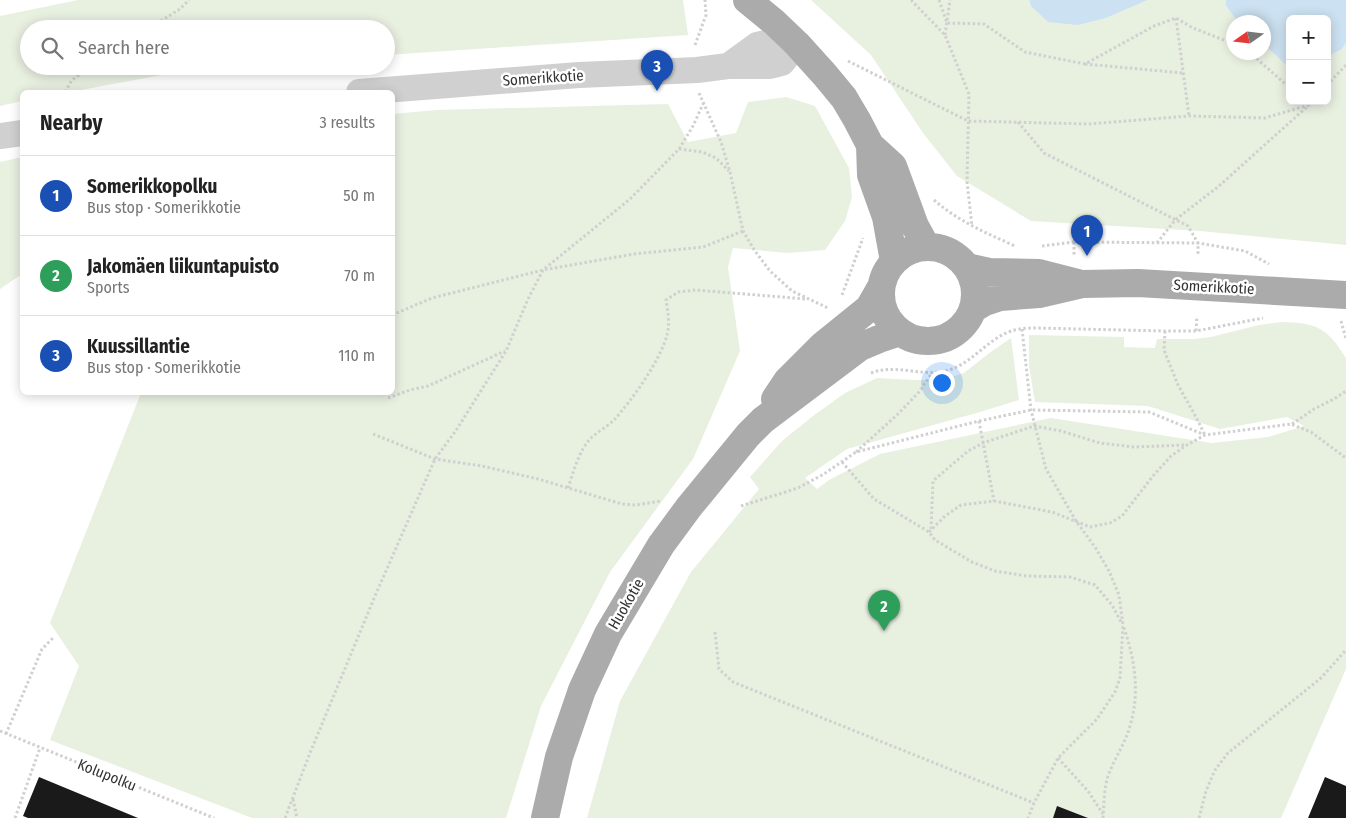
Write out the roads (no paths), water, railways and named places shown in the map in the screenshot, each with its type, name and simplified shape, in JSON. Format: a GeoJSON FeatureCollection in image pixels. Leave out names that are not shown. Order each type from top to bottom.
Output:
{"type":"FeatureCollection","features":[{"type":"Feature","properties":{"kind":"main road"},"geometry":{"type":"LineString","coordinates":[[747,0],[798,44],[844,98],[870,145],[893,166],[915,226],[926,246]]}},
{"type":"Feature","properties":{"kind":"main road"},"geometry":{"type":"LineString","coordinates":[[870,145],[871,175],[886,217],[894,261]]}},
{"type":"Feature","properties":{"kind":"main road"},"geometry":{"type":"LineString","coordinates":[[926,246],[939,247],[953,253],[961,260],[972,277],[975,298],[974,309],[960,329],[954,334],[939,340],[923,342],[900,332],[890,323],[881,302],[881,287],[886,272],[894,261],[904,253],[926,246]]}},
{"type":"Feature","properties":{"kind":"main road","name":"Somerikkotie"},"geometry":{"type":"LineString","coordinates":[[967,267],[988,272],[1039,273],[1082,284]]}},
{"type":"Feature","properties":{"kind":"main road","name":"Somerikkotie"},"geometry":{"type":"LineString","coordinates":[[974,309],[985,302],[1000,297],[1039,294],[1082,284],[1138,283],[1343,307]]}},
{"type":"Feature","properties":{"kind":"main road","name":"Huokotie"},"geometry":{"type":"LineString","coordinates":[[545,818],[562,748],[582,690],[608,634],[640,579],[672,530],[706,485],[763,420],[787,381],[822,346],[869,308],[881,287]]}},
{"type":"Feature","properties":{"kind":"main road","name":"Huokotie"},"geometry":{"type":"LineString","coordinates":[[763,420],[860,347],[900,332]]}},
{"type":"Feature","properties":{"kind":"street","name":"Somerikkotie"},"geometry":{"type":"LineString","coordinates":[[383,90],[579,74],[696,70],[728,66],[757,45],[770,42],[798,44]]}},
{"type":"Feature","properties":{"kind":"street"},"geometry":{"type":"LineString","coordinates":[[0,136],[20,133]]}},
{"type":"Feature","properties":{"kind":"water"},"geometry":{"type":"Polygon","coordinates":[[[1029,0],[1148,0],[1106,18],[1078,25],[1048,22],[1031,6],[1029,0]]]}},
{"type":"Feature","properties":{"kind":"water"},"geometry":{"type":"Polygon","coordinates":[[[1226,0],[1346,0],[1346,43],[1342,49],[1331,55],[1331,15],[1286,15],[1286,65],[1271,51],[1271,15],[1233,15],[1226,6],[1226,0]]]}},
{"type":"Feature","properties":{"kind":"place","name":"Kuussillantie"},"geometry":{"type":"Point","coordinates":[657,91]}},
{"type":"Feature","properties":{"kind":"place","name":"Somerikkopolku"},"geometry":{"type":"Point","coordinates":[1087,256]}},
{"type":"Feature","properties":{"kind":"place","name":"Jakomäen liikuntapuisto"},"geometry":{"type":"Point","coordinates":[884,631]}}]}
